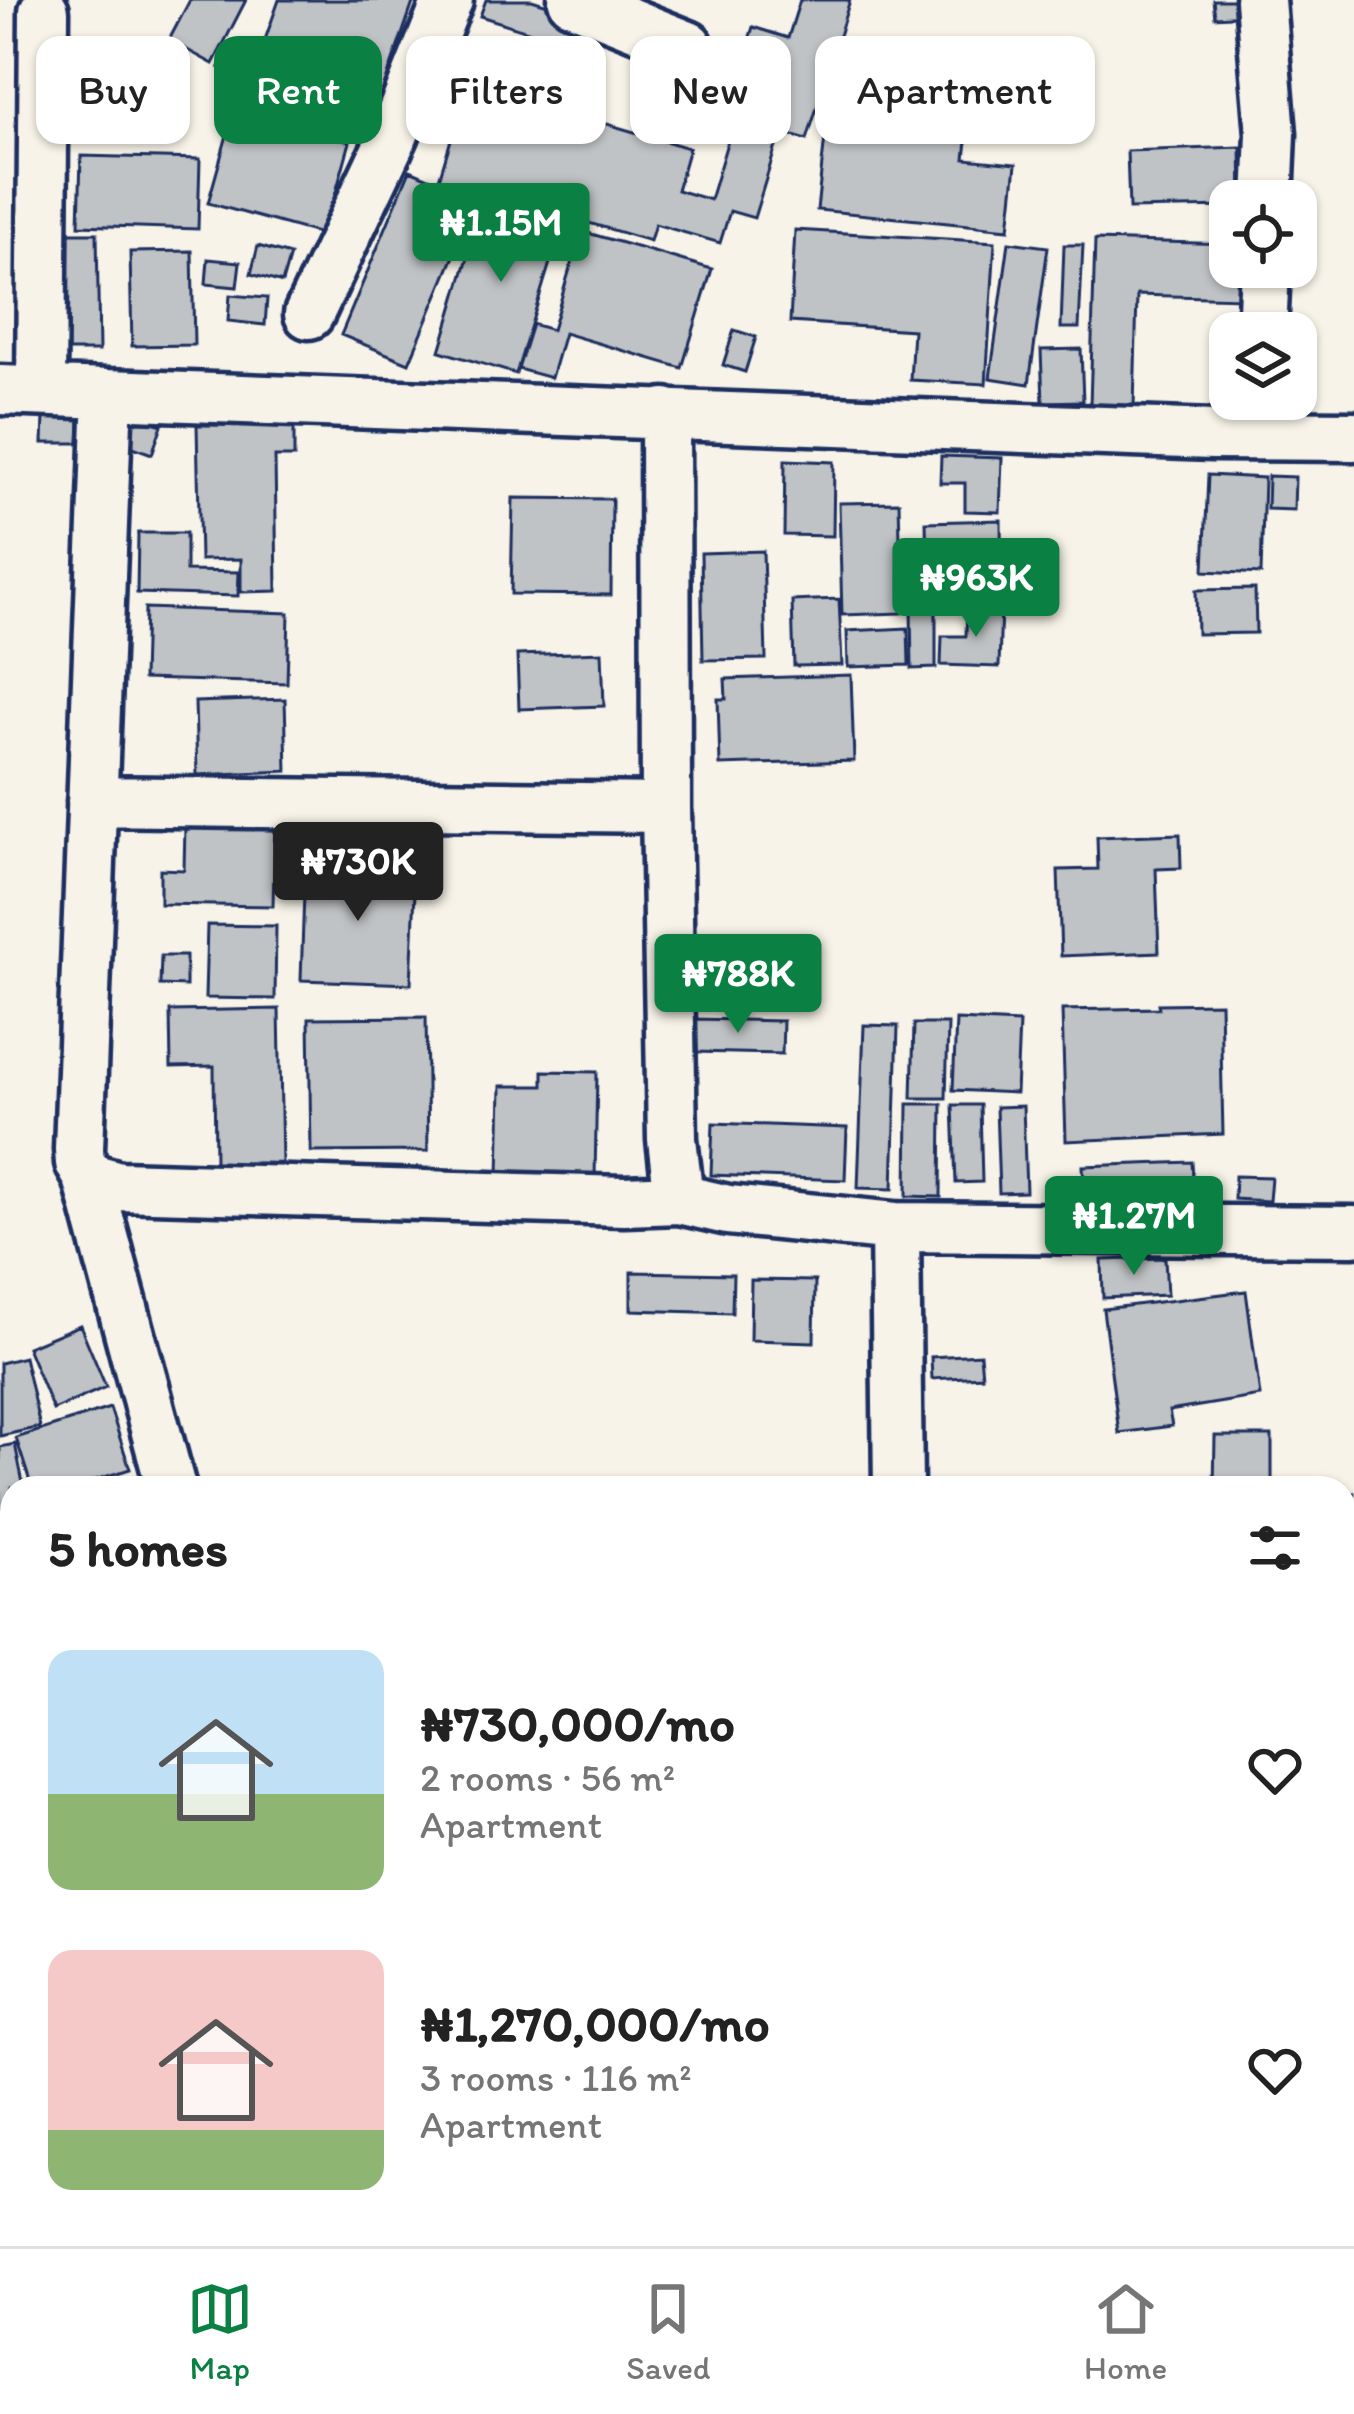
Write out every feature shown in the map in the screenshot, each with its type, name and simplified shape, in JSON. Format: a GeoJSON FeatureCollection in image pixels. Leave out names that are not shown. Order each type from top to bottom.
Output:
{"type":"FeatureCollection","features":[{"type":"Feature","properties":{"kind":"street"},"geometry":{"type":"LineString","coordinates":[[309,314],[393,136],[448,0]]}},
{"type":"Feature","properties":{"kind":"street"},"geometry":{"type":"LineString","coordinates":[[572,0],[663,36]]}},
{"type":"Feature","properties":{"kind":"street"},"geometry":{"type":"LineString","coordinates":[[1260,0],[1271,134],[1269,180]]}},
{"type":"Feature","properties":{"kind":"street"},"geometry":{"type":"LineString","coordinates":[[44,11],[20,390],[665,413],[1209,417]]}},
{"type":"Feature","properties":{"kind":"street"},"geometry":{"type":"LineString","coordinates":[[108,394],[79,1149],[168,1476]]}},
{"type":"Feature","properties":{"kind":"street"},"geometry":{"type":"LineString","coordinates":[[665,413],[666,808],[672,1139],[679,1199]]}},
{"type":"Feature","properties":{"kind":"street"},"geometry":{"type":"LineString","coordinates":[[1273,420],[1354,436]]}},
{"type":"Feature","properties":{"kind":"street"},"geometry":{"type":"LineString","coordinates":[[92,801],[666,808]]}},
{"type":"Feature","properties":{"kind":"street"},"geometry":{"type":"LineString","coordinates":[[88,1177],[119,1186],[679,1199],[728,1210],[895,1227],[1354,1231]]}},
{"type":"Feature","properties":{"kind":"street"},"geometry":{"type":"LineString","coordinates":[[895,1227],[898,1476]]}},
{"type":"Feature","properties":{"kind":"building"},"geometry":{"type":"Polygon","coordinates":[[[190,0],[246,0],[227,36],[214,36],[213,64],[190,51],[190,36],[171,36],[190,0]]]}},
{"type":"Feature","properties":{"kind":"building"},"geometry":{"type":"Polygon","coordinates":[[[279,0],[414,0],[382,92],[382,36],[266,36],[279,0]]]}},
{"type":"Feature","properties":{"kind":"building"},"geometry":{"type":"Polygon","coordinates":[[[486,0],[532,0],[576,14],[568,36],[544,36],[480,16],[486,0]]]}},
{"type":"Feature","properties":{"kind":"building"},"geometry":{"type":"Polygon","coordinates":[[[800,0],[850,0],[839,36],[815,36],[815,114],[807,140],[791,135],[789,36],[800,0]]]}},
{"type":"Feature","properties":{"kind":"building"},"geometry":{"type":"Polygon","coordinates":[[[1213,0],[1245,0],[1246,15],[1215,17],[1213,0]]]}},
{"type":"Feature","properties":{"kind":"building"},"geometry":{"type":"Polygon","coordinates":[[[753,27],[782,36],[750,36],[753,27]]]}},
{"type":"Feature","properties":{"kind":"building"},"geometry":{"type":"Polygon","coordinates":[[[606,124],[630,131],[630,144],[689,148],[677,190],[710,200],[727,144],[777,144],[754,218],[730,211],[720,243],[655,224],[650,241],[439,179],[450,144],[606,144],[606,124]]]}},
{"type":"Feature","properties":{"kind":"building"},"geometry":{"type":"Polygon","coordinates":[[[224,144],[349,144],[324,235],[208,203],[224,144]]]}},
{"type":"Feature","properties":{"kind":"building"},"geometry":{"type":"Polygon","coordinates":[[[824,144],[967,144],[965,159],[1016,164],[1009,229],[817,210],[824,144]]]}},
{"type":"Feature","properties":{"kind":"building"},"geometry":{"type":"Polygon","coordinates":[[[1241,147],[1242,180],[1209,180],[1209,207],[1129,209],[1127,151],[1241,147]]]}},
{"type":"Feature","properties":{"kind":"building"},"geometry":{"type":"Polygon","coordinates":[[[81,156],[200,159],[198,229],[79,225],[81,156]]]}},
{"type":"Feature","properties":{"kind":"building"},"geometry":{"type":"Polygon","coordinates":[[[410,170],[478,199],[409,363],[341,335],[410,170]]]}},
{"type":"Feature","properties":{"kind":"building"},"geometry":{"type":"Polygon","coordinates":[[[486,197],[563,220],[516,374],[440,351],[486,197]]]}},
{"type":"Feature","properties":{"kind":"building"},"geometry":{"type":"Polygon","coordinates":[[[795,230],[995,242],[986,384],[910,380],[913,330],[790,322],[795,230]]]}},
{"type":"Feature","properties":{"kind":"building"},"geometry":{"type":"Polygon","coordinates":[[[581,231],[712,269],[682,368],[564,333],[551,378],[518,369],[532,324],[552,330],[581,231]]]}},
{"type":"Feature","properties":{"kind":"building"},"geometry":{"type":"Polygon","coordinates":[[[60,233],[97,233],[99,351],[62,351],[60,233]]]}},
{"type":"Feature","properties":{"kind":"building"},"geometry":{"type":"Polygon","coordinates":[[[1095,240],[1209,243],[1209,288],[1242,288],[1242,298],[1137,295],[1134,408],[1090,406],[1095,240]]]}},
{"type":"Feature","properties":{"kind":"building"},"geometry":{"type":"Polygon","coordinates":[[[1009,242],[1048,247],[1029,384],[990,378],[1009,242]]]}},
{"type":"Feature","properties":{"kind":"building"},"geometry":{"type":"Polygon","coordinates":[[[1064,245],[1083,245],[1079,328],[1061,328],[1064,245]]]}},
{"type":"Feature","properties":{"kind":"building"},"geometry":{"type":"Polygon","coordinates":[[[258,246],[290,255],[282,283],[251,274],[258,246]]]}},
{"type":"Feature","properties":{"kind":"building"},"geometry":{"type":"Polygon","coordinates":[[[192,251],[194,345],[132,346],[130,252],[192,251]]]}},
{"type":"Feature","properties":{"kind":"building"},"geometry":{"type":"Polygon","coordinates":[[[208,259],[240,262],[237,287],[206,284],[208,259]]]}},
{"type":"Feature","properties":{"kind":"building"},"geometry":{"type":"Polygon","coordinates":[[[230,295],[267,298],[265,325],[228,321],[230,295]]]}},
{"type":"Feature","properties":{"kind":"building"},"geometry":{"type":"Polygon","coordinates":[[[734,330],[756,337],[745,372],[723,365],[734,330]]]}},
{"type":"Feature","properties":{"kind":"building"},"geometry":{"type":"Polygon","coordinates":[[[1081,349],[1083,401],[1043,402],[1041,350],[1081,349]]]}},
{"type":"Feature","properties":{"kind":"building"},"geometry":{"type":"Polygon","coordinates":[[[132,415],[162,425],[152,454],[122,443],[132,415]]]}},
{"type":"Feature","properties":{"kind":"building"},"geometry":{"type":"Polygon","coordinates":[[[44,417],[80,418],[79,443],[43,443],[44,417]]]}},
{"type":"Feature","properties":{"kind":"building"},"geometry":{"type":"Polygon","coordinates":[[[197,425],[294,425],[294,457],[275,457],[277,591],[241,592],[241,559],[200,560],[197,425]]]}},
{"type":"Feature","properties":{"kind":"building"},"geometry":{"type":"Polygon","coordinates":[[[941,456],[1002,458],[1000,512],[965,511],[965,483],[940,483],[941,456]]]}},
{"type":"Feature","properties":{"kind":"building"},"geometry":{"type":"Polygon","coordinates":[[[785,460],[834,462],[833,536],[784,535],[785,460]]]}},
{"type":"Feature","properties":{"kind":"building"},"geometry":{"type":"Polygon","coordinates":[[[1208,475],[1264,478],[1261,574],[1204,571],[1208,475]]]}},
{"type":"Feature","properties":{"kind":"building"},"geometry":{"type":"Polygon","coordinates":[[[1268,476],[1295,477],[1294,510],[1267,509],[1268,476]]]}},
{"type":"Feature","properties":{"kind":"building"},"geometry":{"type":"Polygon","coordinates":[[[513,498],[612,499],[611,595],[511,594],[513,498]]]}},
{"type":"Feature","properties":{"kind":"building"},"geometry":{"type":"Polygon","coordinates":[[[899,502],[902,613],[842,615],[839,503],[899,502]]]}},
{"type":"Feature","properties":{"kind":"building"},"geometry":{"type":"Polygon","coordinates":[[[1001,520],[1002,599],[928,601],[926,522],[1001,520]]]}},
{"type":"Feature","properties":{"kind":"building"},"geometry":{"type":"Polygon","coordinates":[[[138,533],[186,533],[186,571],[239,572],[238,596],[137,593],[138,533]]]}},
{"type":"Feature","properties":{"kind":"building"},"geometry":{"type":"Polygon","coordinates":[[[763,551],[766,659],[703,660],[701,553],[763,551]]]}},
{"type":"Feature","properties":{"kind":"building"},"geometry":{"type":"Polygon","coordinates":[[[1255,589],[1256,633],[1197,634],[1196,590],[1255,589]]]}},
{"type":"Feature","properties":{"kind":"building"},"geometry":{"type":"Polygon","coordinates":[[[839,599],[842,665],[794,666],[792,601],[839,599]]]}},
{"type":"Feature","properties":{"kind":"building"},"geometry":{"type":"Polygon","coordinates":[[[967,605],[1001,606],[999,667],[941,665],[942,636],[966,636],[967,605]]]}},
{"type":"Feature","properties":{"kind":"building"},"geometry":{"type":"Polygon","coordinates":[[[145,608],[289,613],[287,683],[143,679],[145,608]]]}},
{"type":"Feature","properties":{"kind":"building"},"geometry":{"type":"Polygon","coordinates":[[[911,608],[936,608],[936,668],[912,669],[911,608]]]}},
{"type":"Feature","properties":{"kind":"building"},"geometry":{"type":"Polygon","coordinates":[[[908,628],[909,665],[848,667],[847,631],[908,628]]]}},
{"type":"Feature","properties":{"kind":"building"},"geometry":{"type":"Polygon","coordinates":[[[602,652],[604,706],[519,709],[517,655],[602,652]]]}},
{"type":"Feature","properties":{"kind":"building"},"geometry":{"type":"Polygon","coordinates":[[[851,675],[854,761],[720,765],[718,699],[726,699],[725,679],[851,675]]]}},
{"type":"Feature","properties":{"kind":"building"},"geometry":{"type":"Polygon","coordinates":[[[285,699],[287,771],[197,775],[195,702],[285,699]]]}},
{"type":"Feature","properties":{"kind":"building"},"geometry":{"type":"Polygon","coordinates":[[[185,825],[275,827],[273,906],[160,904],[160,869],[184,870],[185,825]]]}},
{"type":"Feature","properties":{"kind":"building"},"geometry":{"type":"Polygon","coordinates":[[[1180,834],[1181,868],[1156,869],[1159,952],[1061,956],[1058,870],[1098,869],[1097,837],[1180,834]]]}},
{"type":"Feature","properties":{"kind":"building"},"geometry":{"type":"Polygon","coordinates":[[[305,864],[416,868],[411,984],[301,980],[305,864]]]}},
{"type":"Feature","properties":{"kind":"building"},"geometry":{"type":"Polygon","coordinates":[[[207,925],[276,926],[275,999],[205,998],[207,925]]]}},
{"type":"Feature","properties":{"kind":"building"},"geometry":{"type":"Polygon","coordinates":[[[161,956],[186,956],[186,986],[160,985],[161,956]]]}},
{"type":"Feature","properties":{"kind":"building"},"geometry":{"type":"Polygon","coordinates":[[[1220,1003],[1223,1134],[1066,1141],[1062,1010],[1220,1003]]]}},
{"type":"Feature","properties":{"kind":"building"},"geometry":{"type":"Polygon","coordinates":[[[279,1009],[282,1163],[215,1164],[214,1066],[171,1067],[170,1011],[279,1009]]]}},
{"type":"Feature","properties":{"kind":"building"},"geometry":{"type":"Polygon","coordinates":[[[426,1017],[428,1151],[311,1152],[309,1018],[426,1017]]]}},
{"type":"Feature","properties":{"kind":"building"},"geometry":{"type":"Polygon","coordinates":[[[694,1019],[783,1021],[782,1054],[694,1052],[694,1019]]]}},
{"type":"Feature","properties":{"kind":"building"},"geometry":{"type":"Polygon","coordinates":[[[956,1020],[1019,1023],[1016,1093],[953,1090],[956,1020]]]}},
{"type":"Feature","properties":{"kind":"building"},"geometry":{"type":"Polygon","coordinates":[[[914,1024],[948,1024],[946,1098],[912,1098],[914,1024]]]}},
{"type":"Feature","properties":{"kind":"building"},"geometry":{"type":"Polygon","coordinates":[[[864,1025],[898,1026],[893,1189],[858,1188],[864,1025]]]}},
{"type":"Feature","properties":{"kind":"building"},"geometry":{"type":"Polygon","coordinates":[[[543,1071],[597,1072],[595,1178],[499,1177],[501,1086],[543,1086],[543,1071]]]}},
{"type":"Feature","properties":{"kind":"building"},"geometry":{"type":"Polygon","coordinates":[[[908,1104],[942,1104],[941,1197],[907,1196],[908,1104]]]}},
{"type":"Feature","properties":{"kind":"building"},"geometry":{"type":"Polygon","coordinates":[[[953,1105],[980,1105],[982,1182],[956,1183],[953,1105]]]}},
{"type":"Feature","properties":{"kind":"building"},"geometry":{"type":"Polygon","coordinates":[[[1023,1106],[1026,1192],[999,1193],[996,1107],[1023,1106]]]}},
{"type":"Feature","properties":{"kind":"building"},"geometry":{"type":"Polygon","coordinates":[[[713,1123],[847,1128],[845,1180],[711,1175],[713,1123]]]}},
{"type":"Feature","properties":{"kind":"building"},"geometry":{"type":"Polygon","coordinates":[[[1192,1162],[1194,1196],[1085,1199],[1083,1166],[1192,1162]]]}},
{"type":"Feature","properties":{"kind":"building"},"geometry":{"type":"Polygon","coordinates":[[[1235,1176],[1271,1177],[1269,1201],[1234,1199],[1235,1176]]]}},
{"type":"Feature","properties":{"kind":"building"},"geometry":{"type":"Polygon","coordinates":[[[1165,1258],[1167,1295],[1103,1298],[1102,1260],[1165,1258]]]}},
{"type":"Feature","properties":{"kind":"building"},"geometry":{"type":"Polygon","coordinates":[[[631,1272],[733,1274],[732,1313],[631,1310],[631,1272]]]}},
{"type":"Feature","properties":{"kind":"building"},"geometry":{"type":"Polygon","coordinates":[[[751,1280],[815,1281],[814,1342],[750,1340],[751,1280]]]}},
{"type":"Feature","properties":{"kind":"building"},"geometry":{"type":"Polygon","coordinates":[[[1246,1291],[1260,1396],[1169,1411],[1172,1426],[1119,1433],[1103,1309],[1246,1291]]]}},
{"type":"Feature","properties":{"kind":"building"},"geometry":{"type":"Polygon","coordinates":[[[80,1325],[106,1387],[53,1410],[27,1347],[80,1325]]]}},
{"type":"Feature","properties":{"kind":"building"},"geometry":{"type":"Polygon","coordinates":[[[980,1354],[982,1376],[932,1379],[931,1357],[980,1354]]]}},
{"type":"Feature","properties":{"kind":"building"},"geometry":{"type":"Polygon","coordinates":[[[24,1357],[40,1427],[0,1436],[0,1363],[24,1357]]]}},
{"type":"Feature","properties":{"kind":"building"},"geometry":{"type":"Polygon","coordinates":[[[110,1408],[130,1469],[108,1476],[28,1476],[16,1438],[110,1408]]]}},
{"type":"Feature","properties":{"kind":"building"},"geometry":{"type":"Polygon","coordinates":[[[1215,1436],[1272,1436],[1272,1476],[1214,1476],[1215,1436]]]}},
{"type":"Feature","properties":{"kind":"building"},"geometry":{"type":"Polygon","coordinates":[[[15,1444],[22,1476],[0,1476],[0,1447],[15,1444]]]}}]}
